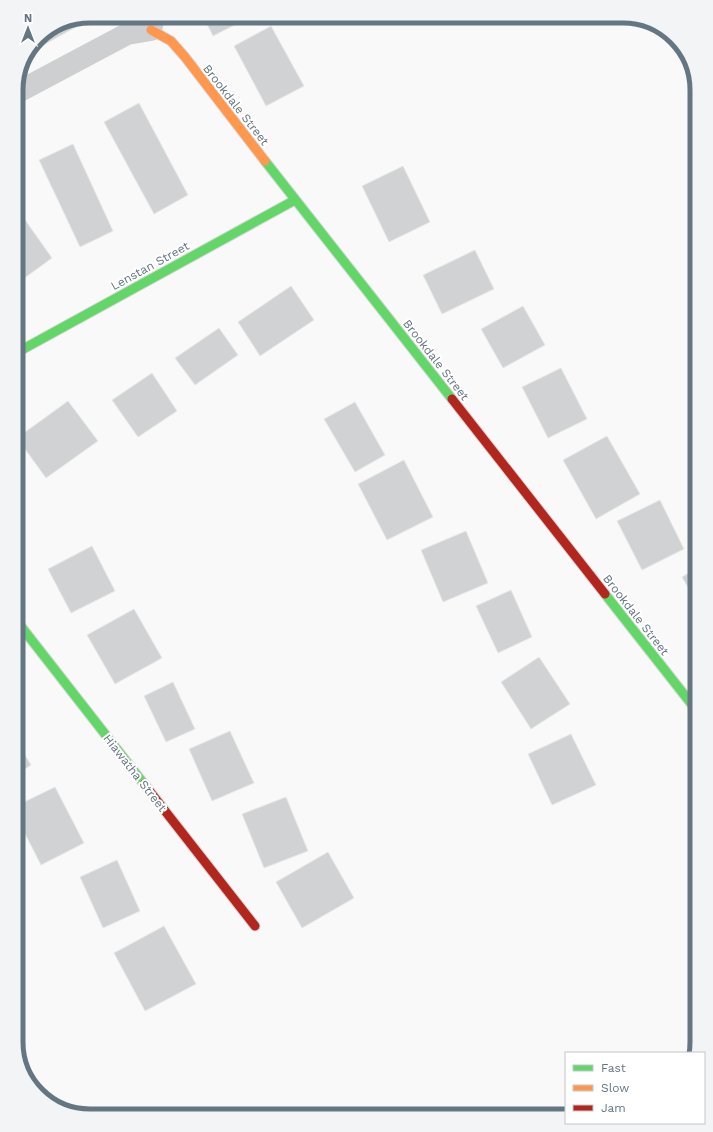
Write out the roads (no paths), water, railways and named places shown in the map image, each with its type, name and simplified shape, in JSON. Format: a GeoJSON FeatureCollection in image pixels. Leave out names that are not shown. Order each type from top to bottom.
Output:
{"type":"FeatureCollection","features":[{"type":"Feature","properties":{"kind":"street"},"geometry":{"type":"LineString","coordinates":[[23,89],[127,34],[152,23]]}},
{"type":"Feature","properties":{"kind":"street","name":"Brookdale Street"},"geometry":{"type":"LineString","coordinates":[[152,23],[171,41],[690,702]]}},
{"type":"Feature","properties":{"kind":"street","name":"Lenstan Street"},"geometry":{"type":"LineString","coordinates":[[23,349],[295,200]]}},
{"type":"Feature","properties":{"kind":"street","name":"Hiawatha Street"},"geometry":{"type":"LineString","coordinates":[[23,629],[255,926]]}}]}
